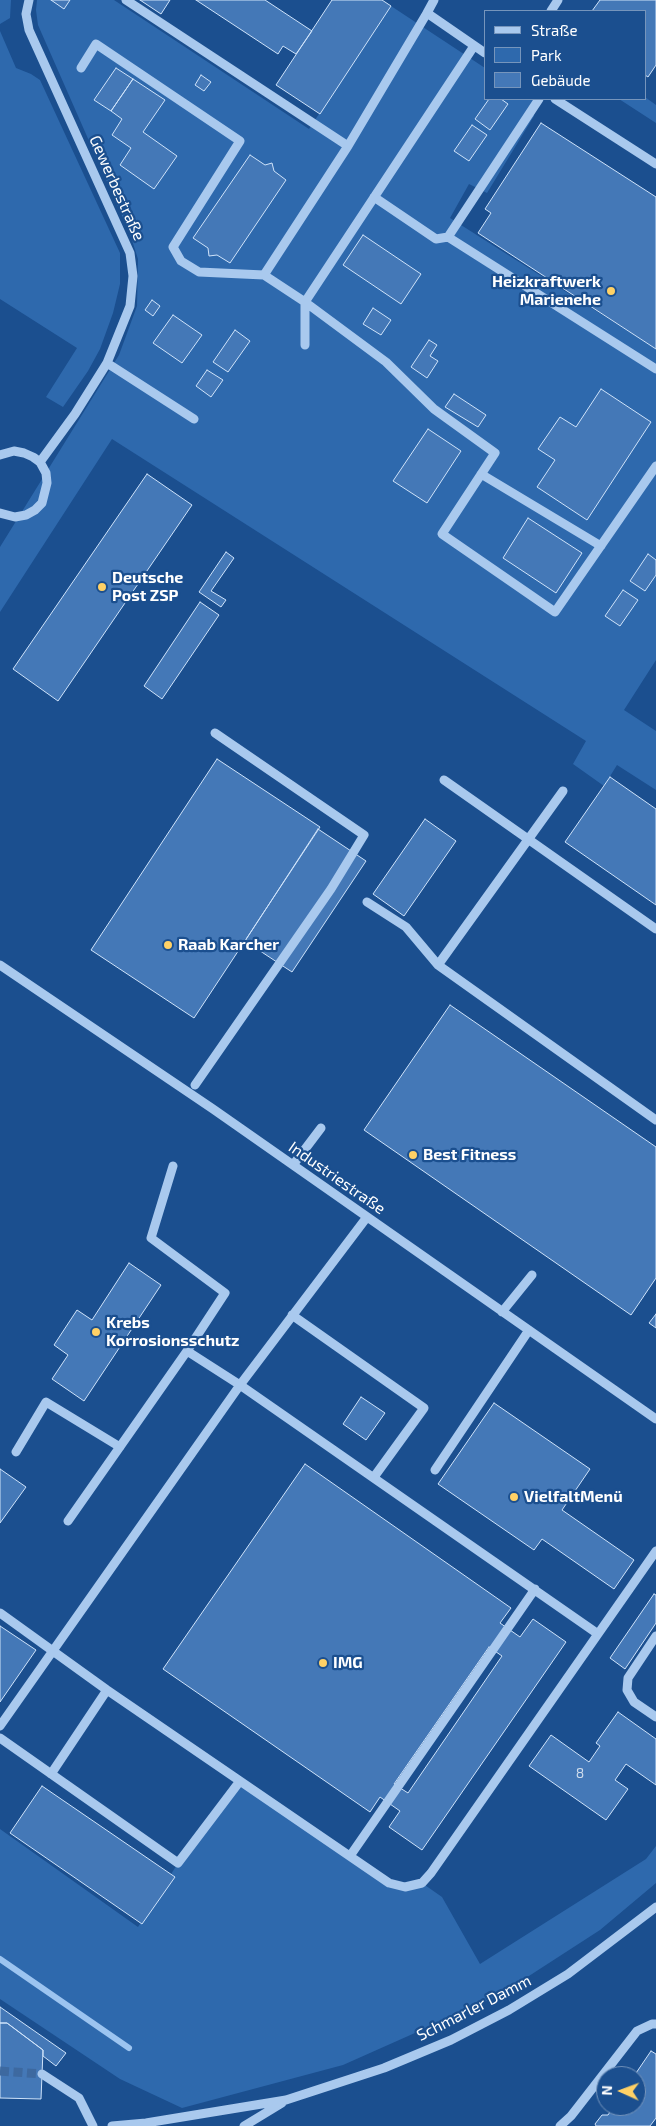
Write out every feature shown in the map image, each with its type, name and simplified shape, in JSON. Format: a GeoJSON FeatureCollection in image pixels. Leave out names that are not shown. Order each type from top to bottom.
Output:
{"type":"FeatureCollection","features":[{"type":"Feature","properties":{"kind":"street"},"geometry":{"type":"LineString","coordinates":[[126,0],[348,146]]}},
{"type":"Feature","properties":{"kind":"street"},"geometry":{"type":"LineString","coordinates":[[264,275],[348,146],[434,0]]}},
{"type":"Feature","properties":{"kind":"street","name":"Gewerbestraße"},"geometry":{"type":"LineString","coordinates":[[28,1],[26,14],[29,30],[130,252],[132,276],[130,306],[107,363],[75,414],[40,462]]}},
{"type":"Feature","properties":{"kind":"street"},"geometry":{"type":"LineString","coordinates":[[427,13],[483,52]]}},
{"type":"Feature","properties":{"kind":"street"},"geometry":{"type":"LineString","coordinates":[[81,68],[96,44],[240,141],[173,247],[181,261],[199,272],[264,275],[305,302],[386,362],[434,409],[495,453],[442,534],[555,612],[656,466]]}},
{"type":"Feature","properties":{"kind":"street"},"geometry":{"type":"LineString","coordinates":[[305,346],[305,302],[474,46]]}},
{"type":"Feature","properties":{"kind":"street"},"geometry":{"type":"LineString","coordinates":[[448,237],[538,100]]}},
{"type":"Feature","properties":{"kind":"street"},"geometry":{"type":"LineString","coordinates":[[557,100],[656,164]]}},
{"type":"Feature","properties":{"kind":"street"},"geometry":{"type":"LineString","coordinates":[[374,197],[436,239],[448,237],[656,369]]}},
{"type":"Feature","properties":{"kind":"street"},"geometry":{"type":"LineString","coordinates":[[107,363],[194,419]]}},
{"type":"Feature","properties":{"kind":"street"},"geometry":{"type":"LineString","coordinates":[[0,455],[14,451],[24,453],[40,462],[46,473],[47,483],[46,493],[42,502],[34,510],[26,515],[16,517],[0,513]]}},
{"type":"Feature","properties":{"kind":"street"},"geometry":{"type":"LineString","coordinates":[[481,474],[601,546]]}},
{"type":"Feature","properties":{"kind":"street"},"geometry":{"type":"LineString","coordinates":[[195,1085],[331,889],[364,835],[216,733]]}},
{"type":"Feature","properties":{"kind":"street"},"geometry":{"type":"LineString","coordinates":[[444,780],[656,929]]}},
{"type":"Feature","properties":{"kind":"street"},"geometry":{"type":"LineString","coordinates":[[438,965],[562,791]]}},
{"type":"Feature","properties":{"kind":"street"},"geometry":{"type":"LineString","coordinates":[[367,902],[406,927],[438,965],[656,1120]]}},
{"type":"Feature","properties":{"kind":"street","name":"Industriestraße"},"geometry":{"type":"LineString","coordinates":[[0,965],[293,1165],[656,1419]]}},
{"type":"Feature","properties":{"kind":"street"},"geometry":{"type":"LineString","coordinates":[[293,1165],[321,1128]]}},
{"type":"Feature","properties":{"kind":"street"},"geometry":{"type":"LineString","coordinates":[[68,1521],[187,1351],[224,1293],[151,1238],[173,1166]]}},
{"type":"Feature","properties":{"kind":"street"},"geometry":{"type":"LineString","coordinates":[[0,1726],[240,1385],[367,1217]]}},
{"type":"Feature","properties":{"kind":"street"},"geometry":{"type":"LineString","coordinates":[[502,1312],[532,1275]]}},
{"type":"Feature","properties":{"kind":"street"},"geometry":{"type":"LineString","coordinates":[[292,1315],[424,1408],[374,1477]]}},
{"type":"Feature","properties":{"kind":"street"},"geometry":{"type":"LineString","coordinates":[[435,1470],[492,1388],[529,1330]]}},
{"type":"Feature","properties":{"kind":"street"},"geometry":{"type":"LineString","coordinates":[[187,1351],[374,1477],[598,1634]]}},
{"type":"Feature","properties":{"kind":"street"},"geometry":{"type":"LineString","coordinates":[[16,1452],[46,1402],[120,1447]]}},
{"type":"Feature","properties":{"kind":"street"},"geometry":{"type":"LineString","coordinates":[[0,1613],[107,1690],[389,1883],[405,1887],[422,1882],[432,1873],[656,1551]]}},
{"type":"Feature","properties":{"kind":"street"},"geometry":{"type":"LineString","coordinates":[[350,1856],[535,1590]]}},
{"type":"Feature","properties":{"kind":"street"},"geometry":{"type":"LineString","coordinates":[[656,1636],[628,1678],[627,1690],[634,1702],[656,1717]]}},
{"type":"Feature","properties":{"kind":"street"},"geometry":{"type":"LineString","coordinates":[[51,1774],[107,1690]]}},
{"type":"Feature","properties":{"kind":"street"},"geometry":{"type":"LineString","coordinates":[[0,1738],[178,1863],[240,1781]]}},
{"type":"Feature","properties":{"kind":"street","name":"Schmarler Damm"},"geometry":{"type":"LineString","coordinates":[[112,2126],[146,2123],[286,2100],[384,2068],[451,2040],[568,1974],[656,1907]]}},
{"type":"Feature","properties":{"kind":"street"},"geometry":{"type":"LineString","coordinates":[[560,2126],[572,2116],[637,2031],[656,2024]]}},
{"type":"Feature","properties":{"kind":"street"},"geometry":{"type":"LineString","coordinates":[[42,2074],[79,2098],[93,2126]]}},
{"type":"Feature","properties":{"kind":"street","name":"Schmarler Damm"},"geometry":{"type":"LineString","coordinates":[[244,2126],[286,2100]]}},
{"type":"Feature","properties":{"kind":"green space"},"geometry":{"type":"Polygon","coordinates":[[[0,0],[11,0],[10,18],[0,24],[0,0]]]}},
{"type":"Feature","properties":{"kind":"green space"},"geometry":{"type":"Polygon","coordinates":[[[37,0],[114,0],[309,129],[391,6],[483,67],[483,100],[535,101],[534,116],[487,193],[469,184],[450,218],[656,349],[656,660],[624,710],[656,731],[656,790],[617,765],[604,786],[573,764],[586,741],[112,439],[0,612],[0,547],[119,355],[137,306],[138,259],[130,234],[38,25],[37,0]]]}},
{"type":"Feature","properties":{"kind":"green space"},"geometry":{"type":"Polygon","coordinates":[[[0,31],[16,68],[40,80],[120,253],[120,284],[113,313],[100,349],[88,371],[63,407],[46,397],[77,348],[0,299],[0,31]]]}},
{"type":"Feature","properties":{"kind":"green space"},"geometry":{"type":"Polygon","coordinates":[[[646,98],[656,105],[656,123],[621,100],[646,100],[646,98]]]}},
{"type":"Feature","properties":{"kind":"green space"},"geometry":{"type":"Polygon","coordinates":[[[240,1781],[389,1883],[422,1883],[442,1897],[480,1964],[646,1859],[656,1846],[656,1883],[600,1930],[498,1996],[343,2065],[182,2108],[120,2079],[0,1999],[0,1829],[138,1927],[178,1863],[240,1781]]]}},
{"type":"Feature","properties":{"kind":"building"},"geometry":{"type":"Polygon","coordinates":[[[51,0],[70,0],[64,9],[51,0]]]}},
{"type":"Feature","properties":{"kind":"building"},"geometry":{"type":"Polygon","coordinates":[[[140,0],[170,0],[161,14],[140,0]]]}},
{"type":"Feature","properties":{"kind":"building"},"geometry":{"type":"Polygon","coordinates":[[[196,0],[265,0],[312,31],[296,54],[283,46],[278,54],[196,0]]]}},
{"type":"Feature","properties":{"kind":"building"},"geometry":{"type":"Polygon","coordinates":[[[332,0],[382,0],[391,6],[320,114],[276,85],[332,0]]]}},
{"type":"Feature","properties":{"kind":"building"},"geometry":{"type":"Polygon","coordinates":[[[600,0],[656,0],[656,65],[648,77],[646,76],[646,10],[593,10],[600,0]]]}},
{"type":"Feature","properties":{"kind":"building"},"geometry":{"type":"Polygon","coordinates":[[[116,68],[133,79],[111,111],[94,100],[116,68]]]}},
{"type":"Feature","properties":{"kind":"building"},"geometry":{"type":"Polygon","coordinates":[[[201,75],[211,82],[204,91],[195,85],[201,75]]]}},
{"type":"Feature","properties":{"kind":"building"},"geometry":{"type":"Polygon","coordinates":[[[133,79],[165,100],[143,132],[177,156],[154,189],[120,165],[131,148],[112,135],[122,119],[111,111],[133,79]]]}},
{"type":"Feature","properties":{"kind":"building"},"geometry":{"type":"Polygon","coordinates":[[[488,100],[502,100],[508,104],[490,130],[475,119],[488,100]]]}},
{"type":"Feature","properties":{"kind":"building","name":"Heizkraftwerk Marienehe"},"geometry":{"type":"Polygon","coordinates":[[[541,123],[656,197],[656,349],[478,233],[491,213],[485,209],[541,123]]]}},
{"type":"Feature","properties":{"kind":"building"},"geometry":{"type":"Polygon","coordinates":[[[472,125],[487,135],[469,161],[454,151],[472,125]]]}},
{"type":"Feature","properties":{"kind":"building"},"geometry":{"type":"Polygon","coordinates":[[[250,155],[265,165],[272,163],[274,171],[286,180],[230,263],[217,255],[209,256],[208,248],[193,238],[250,155]]]}},
{"type":"Feature","properties":{"kind":"building"},"geometry":{"type":"Polygon","coordinates":[[[363,235],[421,274],[401,304],[343,265],[363,235]]]}},
{"type":"Feature","properties":{"kind":"building"},"geometry":{"type":"Polygon","coordinates":[[[152,300],[160,306],[153,316],[145,310],[152,300]]]}},
{"type":"Feature","properties":{"kind":"building"},"geometry":{"type":"Polygon","coordinates":[[[373,308],[391,320],[381,335],[363,324],[373,308]]]}},
{"type":"Feature","properties":{"kind":"building"},"geometry":{"type":"Polygon","coordinates":[[[173,315],[202,335],[182,363],[153,343],[173,315]]]}},
{"type":"Feature","properties":{"kind":"building"},"geometry":{"type":"Polygon","coordinates":[[[235,330],[250,341],[228,372],[213,362],[235,330]]]}},
{"type":"Feature","properties":{"kind":"building"},"geometry":{"type":"Polygon","coordinates":[[[429,340],[437,345],[430,356],[438,361],[427,378],[411,367],[429,340]]]}},
{"type":"Feature","properties":{"kind":"building"},"geometry":{"type":"Polygon","coordinates":[[[207,370],[223,380],[211,397],[196,386],[207,370]]]}},
{"type":"Feature","properties":{"kind":"building"},"geometry":{"type":"Polygon","coordinates":[[[601,389],[651,422],[587,520],[537,487],[555,460],[538,449],[560,417],[576,427],[601,389]]]}},
{"type":"Feature","properties":{"kind":"building"},"geometry":{"type":"Polygon","coordinates":[[[454,394],[486,415],[478,427],[445,407],[454,394]]]}},
{"type":"Feature","properties":{"kind":"building"},"geometry":{"type":"Polygon","coordinates":[[[428,429],[461,451],[427,503],[393,481],[428,429]]]}},
{"type":"Feature","properties":{"kind":"building","name":"Deutsche Post ZSP"},"geometry":{"type":"Polygon","coordinates":[[[147,474],[192,505],[58,701],[13,669],[147,474]]]}},
{"type":"Feature","properties":{"kind":"building"},"geometry":{"type":"Polygon","coordinates":[[[528,518],[582,553],[556,593],[503,558],[528,518]]]}},
{"type":"Feature","properties":{"kind":"building"},"geometry":{"type":"Polygon","coordinates":[[[226,552],[234,558],[211,591],[226,600],[221,607],[199,592],[226,552]]]}},
{"type":"Feature","properties":{"kind":"building"},"geometry":{"type":"Polygon","coordinates":[[[648,554],[656,560],[656,575],[645,591],[630,581],[648,554]]]}},
{"type":"Feature","properties":{"kind":"building"},"geometry":{"type":"Polygon","coordinates":[[[623,590],[638,600],[620,626],[605,616],[623,590]]]}},
{"type":"Feature","properties":{"kind":"building"},"geometry":{"type":"Polygon","coordinates":[[[200,602],[219,615],[162,699],[144,686],[200,602]]]}},
{"type":"Feature","properties":{"kind":"building"},"geometry":{"type":"Polygon","coordinates":[[[217,759],[320,827],[194,1018],[91,950],[217,759]]]}},
{"type":"Feature","properties":{"kind":"building"},"geometry":{"type":"Polygon","coordinates":[[[610,777],[656,809],[656,905],[565,842],[610,777]]]}},
{"type":"Feature","properties":{"kind":"building"},"geometry":{"type":"Polygon","coordinates":[[[425,819],[456,841],[404,916],[373,894],[425,819]]]}},
{"type":"Feature","properties":{"kind":"building"},"geometry":{"type":"Polygon","coordinates":[[[318,829],[366,861],[292,972],[245,941],[318,829]]]}},
{"type":"Feature","properties":{"kind":"building"},"geometry":{"type":"Polygon","coordinates":[[[450,1005],[656,1147],[656,1278],[631,1315],[364,1130],[450,1005]]]}},
{"type":"Feature","properties":{"kind":"building","name":"Krebs Korrosionsschutz"},"geometry":{"type":"Polygon","coordinates":[[[129,1263],[161,1285],[84,1401],[52,1379],[68,1355],[54,1345],[77,1310],[92,1320],[129,1263]]]}},
{"type":"Feature","properties":{"kind":"building"},"geometry":{"type":"Polygon","coordinates":[[[656,1314],[656,1328],[649,1323],[656,1314]]]}},
{"type":"Feature","properties":{"kind":"building"},"geometry":{"type":"Polygon","coordinates":[[[361,1397],[385,1413],[366,1440],[343,1424],[361,1397]]]}},
{"type":"Feature","properties":{"kind":"building","name":"VielfaltMenü"},"geometry":{"type":"Polygon","coordinates":[[[494,1403],[590,1469],[562,1510],[634,1560],[614,1589],[542,1539],[534,1550],[438,1484],[494,1403]]]}},
{"type":"Feature","properties":{"kind":"building","name":"IMG"},"geometry":{"type":"Polygon","coordinates":[[[305,1464],[511,1608],[500,1623],[520,1637],[533,1619],[566,1642],[422,1850],[389,1827],[400,1811],[380,1797],[370,1812],[163,1669],[305,1464]],[[489,1647],[394,1784],[408,1793],[502,1656],[489,1647]]]}},
{"type":"Feature","properties":{"kind":"building"},"geometry":{"type":"Polygon","coordinates":[[[0,1469],[26,1487],[0,1523],[0,1469]]]}},
{"type":"Feature","properties":{"kind":"building"},"geometry":{"type":"Polygon","coordinates":[[[654,1594],[656,1595],[656,1623],[625,1669],[610,1658],[654,1594]]]}},
{"type":"Feature","properties":{"kind":"building"},"geometry":{"type":"Polygon","coordinates":[[[0,1626],[36,1650],[0,1702],[0,1626]]]}},
{"type":"Feature","properties":{"kind":"building"},"geometry":{"type":"Polygon","coordinates":[[[618,1712],[656,1739],[656,1785],[626,1764],[615,1780],[628,1789],[606,1820],[529,1766],[551,1735],[589,1762],[600,1746],[596,1743],[618,1712]]]}},
{"type":"Feature","properties":{"kind":"building"},"geometry":{"type":"Polygon","coordinates":[[[42,1786],[175,1877],[142,1924],[10,1833],[42,1786]]]}},
{"type":"Feature","properties":{"kind":"building"},"geometry":{"type":"Polygon","coordinates":[[[0,2007],[66,2053],[56,2066],[43,2056],[43,2050],[7,2023],[0,2023],[0,2007]]]}},
{"type":"Feature","properties":{"kind":"building"},"geometry":{"type":"Polygon","coordinates":[[[0,2023],[7,2023],[43,2050],[41,2099],[0,2098],[0,2023]]]}},
{"type":"Feature","properties":{"kind":"building"},"geometry":{"type":"Polygon","coordinates":[[[651,2051],[656,2054],[656,2118],[650,2126],[596,2126],[595,2124],[601,2116],[646,2116],[646,2066],[641,2066],[651,2051]]]}},
{"type":"Feature","properties":{"kind":"waterway"},"geometry":{"type":"LineString","coordinates":[[0,1959],[129,2048]]}},
{"type":"Feature","properties":{"kind":"tunnel"},"geometry":{"type":"LineString","coordinates":[[0,2071],[42,2074]]}},
{"type":"Feature","properties":{"kind":"place","name":"Heizkraftwerk Marienehe"},"geometry":{"type":"Point","coordinates":[611,291]}},
{"type":"Feature","properties":{"kind":"place","name":"Deutsche Post ZSP"},"geometry":{"type":"Point","coordinates":[102,587]}},
{"type":"Feature","properties":{"kind":"place","name":"Raab Karcher"},"geometry":{"type":"Point","coordinates":[168,945]}},
{"type":"Feature","properties":{"kind":"place","name":"Best Fitness"},"geometry":{"type":"Point","coordinates":[413,1155]}},
{"type":"Feature","properties":{"kind":"place","name":"Krebs Korrosionsschutz"},"geometry":{"type":"Point","coordinates":[96,1332]}},
{"type":"Feature","properties":{"kind":"place","name":"VielfaltMenü"},"geometry":{"type":"Point","coordinates":[514,1497]}},
{"type":"Feature","properties":{"kind":"place","name":"IMG"},"geometry":{"type":"Point","coordinates":[323,1663]}}]}
